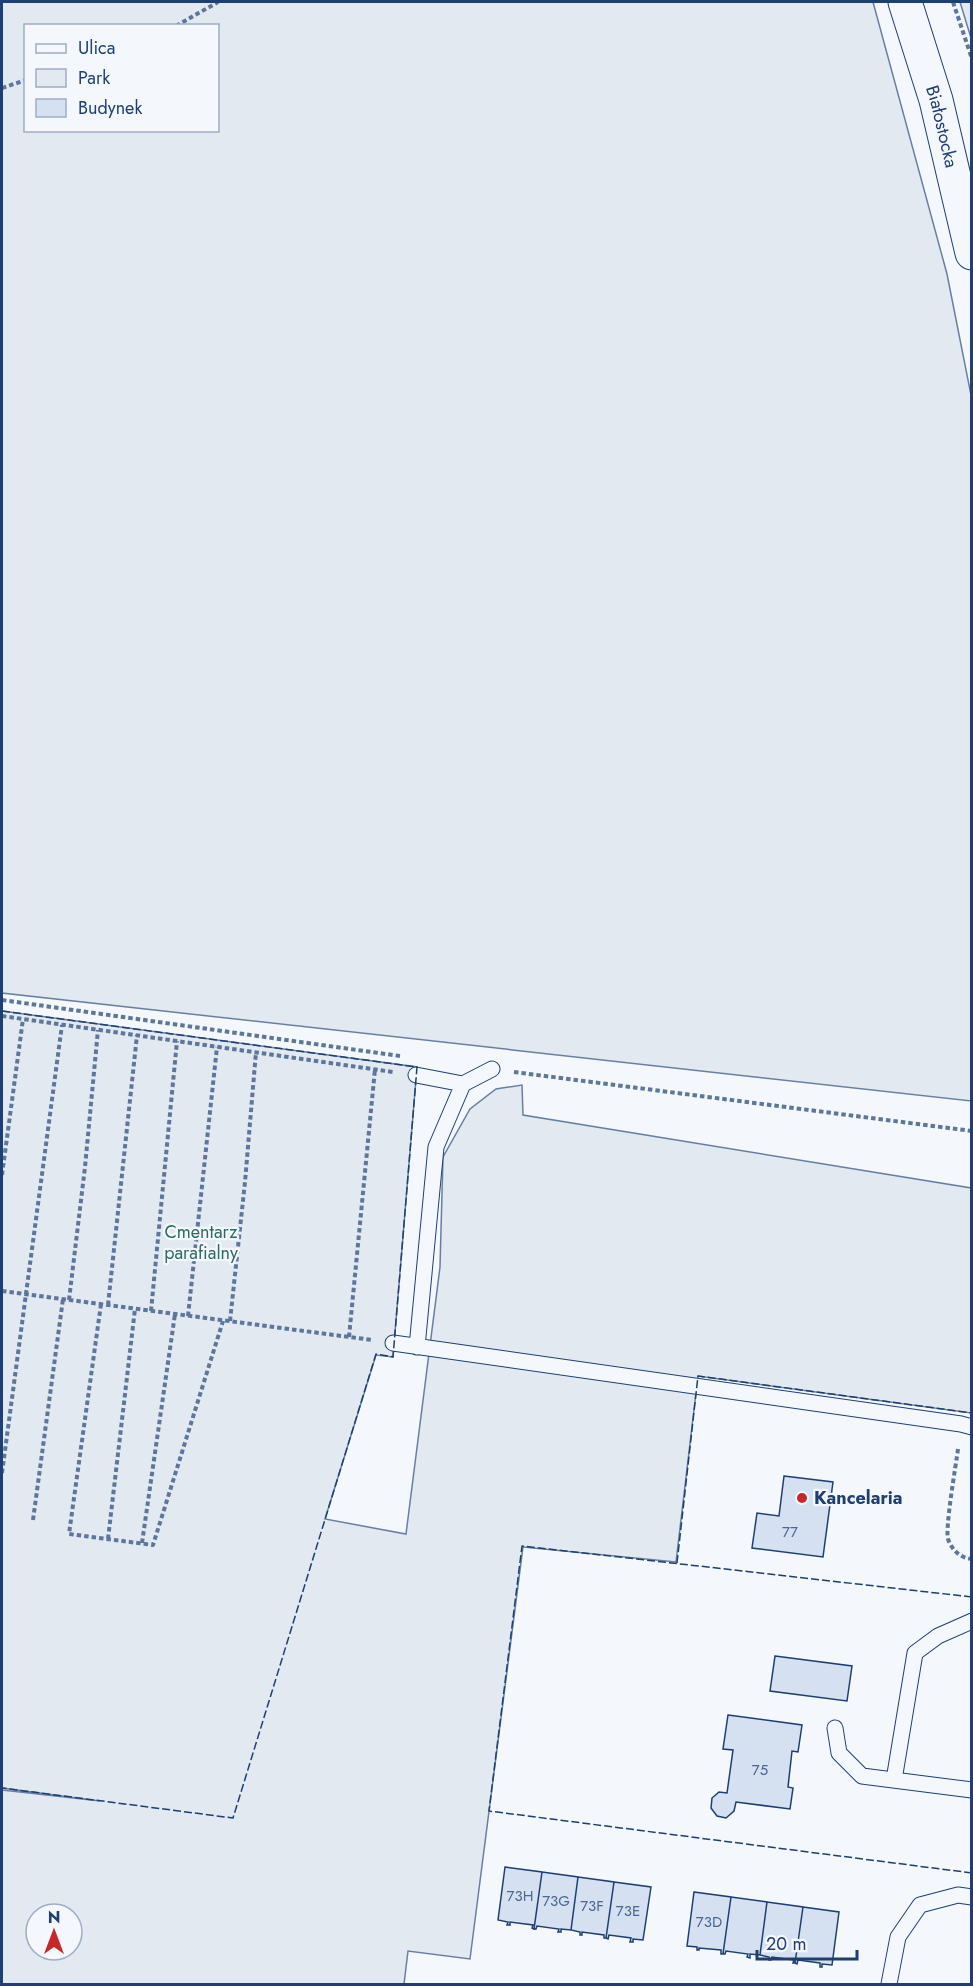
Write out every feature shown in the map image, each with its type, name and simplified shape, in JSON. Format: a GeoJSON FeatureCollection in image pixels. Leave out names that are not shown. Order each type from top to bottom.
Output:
{"type":"FeatureCollection","features":[{"type":"Feature","properties":{"kind":"street","name":"Białostocka"},"geometry":{"type":"LineString","coordinates":[[905,2],[936,100],[972,253]]}},
{"type":"Feature","properties":{"kind":"lane"},"geometry":{"type":"LineString","coordinates":[[416,1075],[463,1084],[492,1069]]}},
{"type":"Feature","properties":{"kind":"lane"},"geometry":{"type":"LineString","coordinates":[[417,1347],[436,1147],[463,1084]]}},
{"type":"Feature","properties":{"kind":"lane"},"geometry":{"type":"LineString","coordinates":[[393,1343],[967,1426]]}},
{"type":"Feature","properties":{"kind":"lane"},"geometry":{"type":"LineString","coordinates":[[894,1780],[915,1653],[938,1636],[972,1621]]}},
{"type":"Feature","properties":{"kind":"lane"},"geometry":{"type":"LineString","coordinates":[[835,1728],[839,1753],[862,1776],[972,1790]]}},
{"type":"Feature","properties":{"kind":"lane"},"geometry":{"type":"LineString","coordinates":[[889,1984],[898,1937],[920,1905],[958,1895],[972,1896]]}},
{"type":"Feature","properties":{"kind":"path"},"geometry":{"type":"LineString","coordinates":[[180,24],[218,2]]}},
{"type":"Feature","properties":{"kind":"path"},"geometry":{"type":"LineString","coordinates":[[953,2],[972,59]]}},
{"type":"Feature","properties":{"kind":"path"},"geometry":{"type":"LineString","coordinates":[[2,88],[24,81]]}},
{"type":"Feature","properties":{"kind":"path"},"geometry":{"type":"LineString","coordinates":[[2,1000],[411,1058]]}},
{"type":"Feature","properties":{"kind":"path"},"geometry":{"type":"LineString","coordinates":[[2,1016],[416,1075]]}},
{"type":"Feature","properties":{"kind":"path"},"geometry":{"type":"LineString","coordinates":[[2,1175],[23,1019]]}},
{"type":"Feature","properties":{"kind":"path"},"geometry":{"type":"LineString","coordinates":[[2,1473],[62,1025]]}},
{"type":"Feature","properties":{"kind":"path"},"geometry":{"type":"LineString","coordinates":[[69,1300],[98,1030]]}},
{"type":"Feature","properties":{"kind":"path"},"geometry":{"type":"LineString","coordinates":[[108,1305],[137,1035]]}},
{"type":"Feature","properties":{"kind":"path"},"geometry":{"type":"LineString","coordinates":[[151,1311],[177,1041]]}},
{"type":"Feature","properties":{"kind":"path"},"geometry":{"type":"LineString","coordinates":[[188,1316],[217,1047]]}},
{"type":"Feature","properties":{"kind":"path"},"geometry":{"type":"LineString","coordinates":[[230,1321],[256,1052]]}},
{"type":"Feature","properties":{"kind":"path"},"geometry":{"type":"LineString","coordinates":[[349,1337],[375,1069]]}},
{"type":"Feature","properties":{"kind":"path"},"geometry":{"type":"LineString","coordinates":[[492,1069],[972,1131]]}},
{"type":"Feature","properties":{"kind":"path"},"geometry":{"type":"LineString","coordinates":[[2,1291],[393,1343]]}},
{"type":"Feature","properties":{"kind":"path"},"geometry":{"type":"LineString","coordinates":[[33,1520],[63,1299]]}},
{"type":"Feature","properties":{"kind":"path"},"geometry":{"type":"LineString","coordinates":[[101,1304],[69,1534],[153,1545],[223,1321]]}},
{"type":"Feature","properties":{"kind":"path"},"geometry":{"type":"LineString","coordinates":[[108,1539],[135,1309]]}},
{"type":"Feature","properties":{"kind":"path"},"geometry":{"type":"LineString","coordinates":[[142,1543],[176,1314]]}},
{"type":"Feature","properties":{"kind":"path"},"geometry":{"type":"LineString","coordinates":[[967,1426],[947,1536],[953,1550],[965,1558],[972,1559]]}},
{"type":"Feature","properties":{"kind":"green space"},"geometry":{"type":"Polygon","coordinates":[[[2,2],[873,2],[947,274],[971,395],[971,1101],[2,993],[2,2]]]}},
{"type":"Feature","properties":{"kind":"green space"},"geometry":{"type":"Polygon","coordinates":[[[960,2],[971,2],[971,38],[960,2]]]}},
{"type":"Feature","properties":{"kind":"green space","name":"Cmentarz parafialny"},"geometry":{"type":"Polygon","coordinates":[[[2,1011],[417,1067],[393,1357],[376,1355],[325,1519],[406,1534],[440,1267],[443,1157],[470,1109],[496,1089],[522,1085],[523,1115],[971,1188],[971,1413],[698,1376],[676,1562],[523,1547],[470,1959],[408,1951],[404,1984],[2,1984],[2,1790],[100,1801],[2,1788],[2,1011]]]}},
{"type":"Feature","properties":{"kind":"building"},"geometry":{"type":"Polygon","coordinates":[[[784,1476],[833,1482],[823,1557],[752,1548],[757,1513],[779,1516],[784,1476]]]}},
{"type":"Feature","properties":{"kind":"building"},"geometry":{"type":"Polygon","coordinates":[[[775,1656],[852,1666],[847,1701],[770,1691],[775,1656]]]}},
{"type":"Feature","properties":{"kind":"building"},"geometry":{"type":"Polygon","coordinates":[[[728,1715],[802,1725],[798,1752],[792,1751],[788,1787],[793,1788],[790,1809],[736,1802],[734,1811],[726,1818],[717,1816],[711,1808],[712,1798],[719,1792],[727,1793],[733,1750],[723,1749],[728,1715]]]}},
{"type":"Feature","properties":{"kind":"building"},"geometry":{"type":"Polygon","coordinates":[[[505,1867],[542,1872],[534,1929],[533,1925],[510,1922],[510,1925],[507,1925],[508,1922],[498,1920],[505,1867]]]}},
{"type":"Feature","properties":{"kind":"building"},"geometry":{"type":"Polygon","coordinates":[[[542,1872],[578,1877],[571,1930],[561,1929],[561,1932],[558,1932],[559,1929],[537,1926],[534,1929],[542,1872]]]}},
{"type":"Feature","properties":{"kind":"building"},"geometry":{"type":"Polygon","coordinates":[[[578,1877],[614,1882],[606,1938],[604,1935],[582,1932],[580,1935],[580,1932],[571,1930],[578,1877]]]}},
{"type":"Feature","properties":{"kind":"building"},"geometry":{"type":"Polygon","coordinates":[[[614,1882],[651,1887],[643,1940],[633,1939],[633,1942],[630,1942],[631,1938],[609,1935],[608,1939],[606,1938],[614,1882]]]}},
{"type":"Feature","properties":{"kind":"building"},"geometry":{"type":"Polygon","coordinates":[[[694,1892],[731,1897],[723,1954],[721,1950],[699,1948],[697,1950],[697,1947],[687,1946],[694,1892]]]}},
{"type":"Feature","properties":{"kind":"building"},"geometry":{"type":"Polygon","coordinates":[[[731,1897],[767,1902],[760,1955],[750,1954],[750,1958],[747,1957],[748,1954],[726,1951],[723,1954],[731,1897]]]}},
{"type":"Feature","properties":{"kind":"building"},"geometry":{"type":"Polygon","coordinates":[[[767,1902],[803,1907],[795,1963],[793,1963],[794,1960],[772,1957],[769,1960],[769,1957],[760,1955],[767,1902]]]}},
{"type":"Feature","properties":{"kind":"building"},"geometry":{"type":"Polygon","coordinates":[[[803,1907],[839,1912],[832,1965],[822,1964],[820,1967],[820,1963],[798,1960],[797,1964],[795,1963],[803,1907]]]}},
{"type":"Feature","properties":{"kind":"fence"},"geometry":{"type":"LineString","coordinates":[[2,1011],[417,1067],[393,1357],[376,1354],[233,1818],[2,1788]]}},
{"type":"Feature","properties":{"kind":"fence"},"geometry":{"type":"LineString","coordinates":[[677,1563],[698,1376],[972,1413]]}},
{"type":"Feature","properties":{"kind":"fence"},"geometry":{"type":"LineString","coordinates":[[972,1597],[522,1546],[489,1811],[972,1873]]}},
{"type":"Feature","properties":{"kind":"place","name":"Kancelaria"},"geometry":{"type":"Point","coordinates":[802,1498]}}]}
